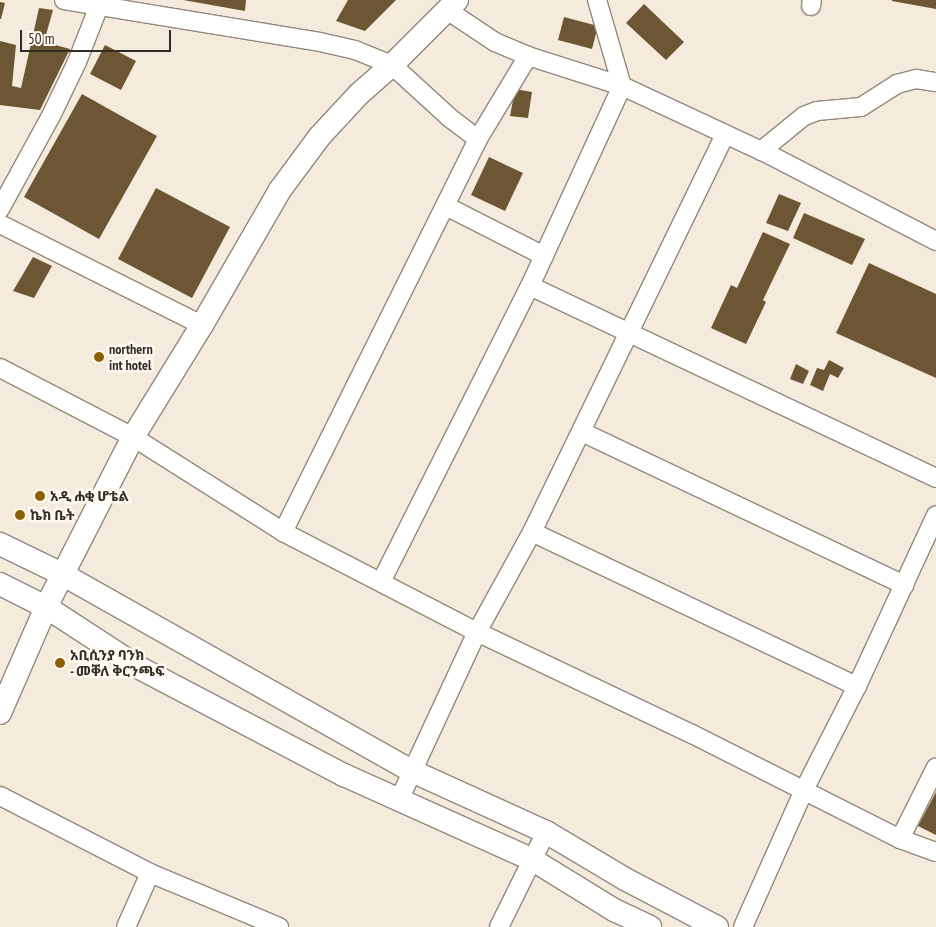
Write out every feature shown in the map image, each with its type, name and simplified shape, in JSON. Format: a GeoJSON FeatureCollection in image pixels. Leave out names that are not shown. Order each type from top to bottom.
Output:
{"type":"FeatureCollection","features":[{"type":"Feature","properties":{"kind":"street"},"geometry":{"type":"LineString","coordinates":[[64,0],[320,42],[355,50],[392,65],[450,118],[478,139]]}},
{"type":"Feature","properties":{"kind":"street"},"geometry":{"type":"LineString","coordinates":[[381,582],[530,286],[622,86],[597,0]]}},
{"type":"Feature","properties":{"kind":"street"},"geometry":{"type":"LineString","coordinates":[[0,713],[46,607],[133,437],[202,325],[286,182],[320,136],[359,94],[392,65],[452,5],[494,42],[528,56],[622,86],[761,151],[936,241]]}},
{"type":"Feature","properties":{"kind":"street"},"geometry":{"type":"LineString","coordinates":[[0,209],[77,62],[99,6]]}},
{"type":"Feature","properties":{"kind":"street"},"geometry":{"type":"LineString","coordinates":[[283,532],[478,139],[528,56]]}},
{"type":"Feature","properties":{"kind":"street"},"geometry":{"type":"LineString","coordinates":[[761,151],[804,116],[817,111],[861,107],[896,84],[916,79],[936,82]]}},
{"type":"Feature","properties":{"kind":"street"},"geometry":{"type":"LineString","coordinates":[[399,800],[477,632],[532,532],[582,432],[725,135]]}},
{"type":"Feature","properties":{"kind":"street"},"geometry":{"type":"LineString","coordinates":[[446,206],[544,256]]}},
{"type":"Feature","properties":{"kind":"street"},"geometry":{"type":"LineString","coordinates":[[0,224],[202,325]]}},
{"type":"Feature","properties":{"kind":"street"},"geometry":{"type":"LineString","coordinates":[[530,286],[936,478]]}},
{"type":"Feature","properties":{"kind":"street"},"geometry":{"type":"LineString","coordinates":[[0,368],[133,437],[283,532],[477,632],[692,734],[900,838],[936,852]]}},
{"type":"Feature","properties":{"kind":"street"},"geometry":{"type":"LineString","coordinates":[[582,432],[904,585]]}},
{"type":"Feature","properties":{"kind":"street"},"geometry":{"type":"LineString","coordinates":[[743,927],[804,790],[857,686],[936,515]]}},
{"type":"Feature","properties":{"kind":"street"},"geometry":{"type":"LineString","coordinates":[[532,532],[857,686]]}},
{"type":"Feature","properties":{"kind":"street"},"geometry":{"type":"LineString","coordinates":[[0,544],[62,574],[412,770],[546,832],[625,879],[717,927]]}},
{"type":"Feature","properties":{"kind":"street"},"geometry":{"type":"LineString","coordinates":[[0,584],[46,607],[138,667],[344,775],[533,860],[614,910],[650,927]]}},
{"type":"Feature","properties":{"kind":"street"},"geometry":{"type":"LineString","coordinates":[[900,838],[936,767]]}},
{"type":"Feature","properties":{"kind":"street"},"geometry":{"type":"LineString","coordinates":[[0,796],[150,873],[279,927]]}},
{"type":"Feature","properties":{"kind":"street"},"geometry":{"type":"LineString","coordinates":[[499,927],[546,832]]}},
{"type":"Feature","properties":{"kind":"street"},"geometry":{"type":"LineString","coordinates":[[126,927],[150,873]]}},
{"type":"Feature","properties":{"kind":"building"},"geometry":{"type":"Polygon","coordinates":[[[183,0],[246,0],[245,11],[183,0]]]}},
{"type":"Feature","properties":{"kind":"building"},"geometry":{"type":"Polygon","coordinates":[[[348,0],[396,0],[365,31],[336,21],[348,0]]]}},
{"type":"Feature","properties":{"kind":"building"},"geometry":{"type":"Polygon","coordinates":[[[936,0],[936,9],[892,1],[936,0]]]}},
{"type":"Feature","properties":{"kind":"building"},"geometry":{"type":"Polygon","coordinates":[[[0,2],[5,3],[1,19],[0,19],[0,2]]]}},
{"type":"Feature","properties":{"kind":"building"},"geometry":{"type":"Polygon","coordinates":[[[644,4],[684,42],[666,60],[626,23],[644,4]]]}},
{"type":"Feature","properties":{"kind":"building"},"geometry":{"type":"Polygon","coordinates":[[[39,8],[53,10],[44,42],[70,49],[40,110],[0,105],[0,41],[16,45],[12,86],[21,88],[39,8]]]}},
{"type":"Feature","properties":{"kind":"building"},"geometry":{"type":"Polygon","coordinates":[[[564,17],[598,26],[592,49],[558,40],[564,17]]]}},
{"type":"Feature","properties":{"kind":"building"},"geometry":{"type":"Polygon","coordinates":[[[105,45],[136,61],[121,90],[90,74],[105,45]]]}},
{"type":"Feature","properties":{"kind":"building"},"geometry":{"type":"Polygon","coordinates":[[[515,89],[532,92],[528,118],[510,116],[515,89]]]}},
{"type":"Feature","properties":{"kind":"building"},"geometry":{"type":"Polygon","coordinates":[[[82,94],[157,136],[99,239],[24,197],[82,94]]]}},
{"type":"Feature","properties":{"kind":"building"},"geometry":{"type":"Polygon","coordinates":[[[489,157],[523,173],[505,211],[471,195],[489,157]]]}},
{"type":"Feature","properties":{"kind":"building"},"geometry":{"type":"Polygon","coordinates":[[[156,188],[230,227],[192,298],[118,259],[156,188]]]}},
{"type":"Feature","properties":{"kind":"building"},"geometry":{"type":"Polygon","coordinates":[[[779,194],[801,203],[788,231],[766,223],[779,194]]]}},
{"type":"Feature","properties":{"kind":"building"},"geometry":{"type":"Polygon","coordinates":[[[804,213],[865,239],[852,265],[793,238],[804,213]]]}},
{"type":"Feature","properties":{"kind":"building"},"geometry":{"type":"Polygon","coordinates":[[[763,232],[790,244],[763,300],[766,302],[746,344],[711,328],[731,285],[737,288],[763,232]]]}},
{"type":"Feature","properties":{"kind":"building"},"geometry":{"type":"Polygon","coordinates":[[[33,257],[52,266],[34,298],[13,291],[33,257]]]}},
{"type":"Feature","properties":{"kind":"building"},"geometry":{"type":"Polygon","coordinates":[[[869,263],[936,294],[936,378],[836,333],[869,263]]]}},
{"type":"Feature","properties":{"kind":"building"},"geometry":{"type":"Polygon","coordinates":[[[829,360],[844,368],[838,378],[830,374],[823,391],[810,385],[817,368],[824,370],[829,360]]]}},
{"type":"Feature","properties":{"kind":"building"},"geometry":{"type":"Polygon","coordinates":[[[796,364],[809,371],[803,384],[790,379],[796,364]]]}},
{"type":"Feature","properties":{"kind":"building"},"geometry":{"type":"Polygon","coordinates":[[[936,792],[936,835],[918,826],[936,792]]]}},
{"type":"Feature","properties":{"kind":"place","name":"northern int hotel"},"geometry":{"type":"Point","coordinates":[99,357]}},
{"type":"Feature","properties":{"kind":"place","name":"አዲ ሐቂ ሆቴል"},"geometry":{"type":"Point","coordinates":[40,496]}},
{"type":"Feature","properties":{"kind":"place","name":"ኬክ ቤት"},"geometry":{"type":"Point","coordinates":[20,515]}},
{"type":"Feature","properties":{"kind":"place","name":"አቢሲንያ ባንክ - መቐለ ቅርንጫፍ"},"geometry":{"type":"Point","coordinates":[60,663]}}]}
